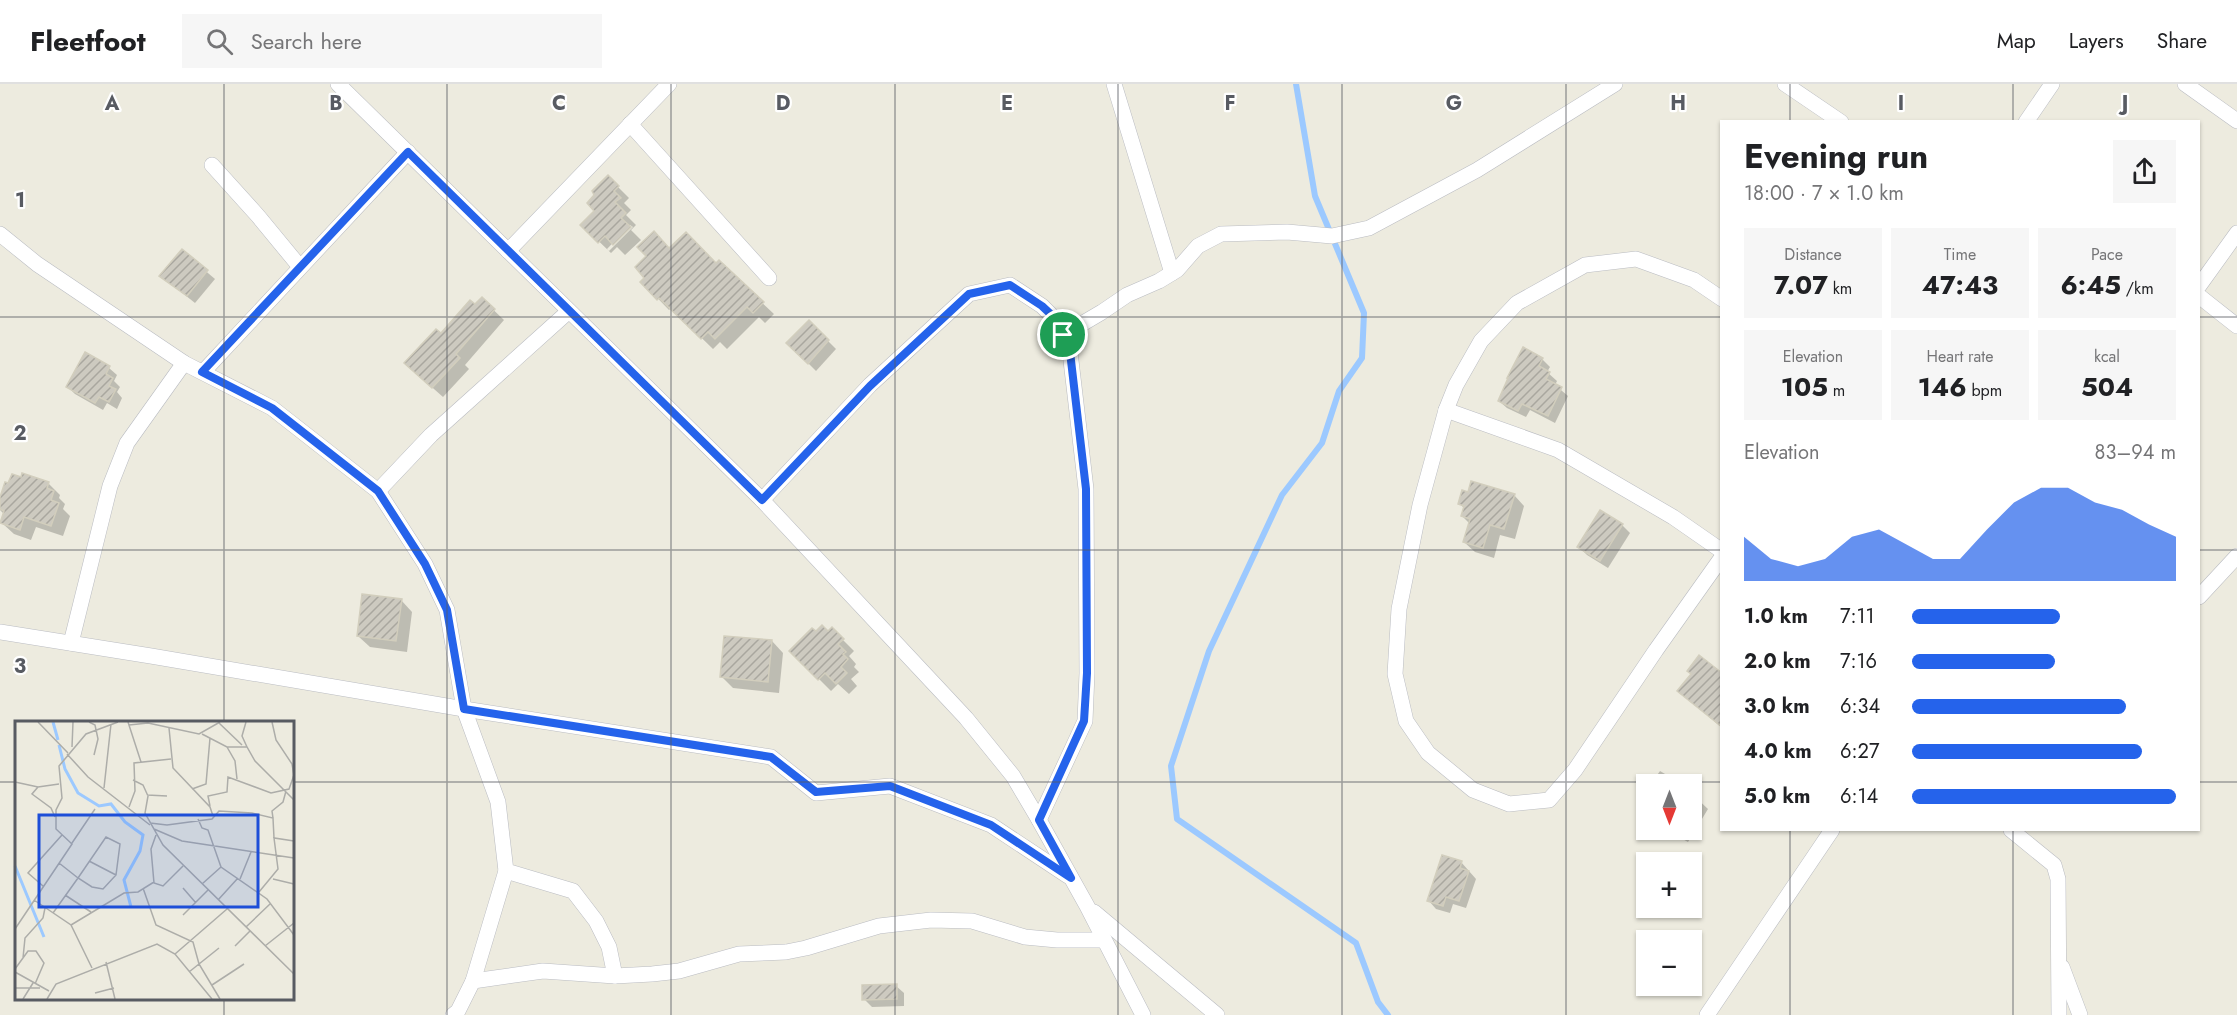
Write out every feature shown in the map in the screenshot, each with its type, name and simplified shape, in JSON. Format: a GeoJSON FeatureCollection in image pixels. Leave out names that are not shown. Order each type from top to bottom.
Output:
{"type":"FeatureCollection","features":[{"type":"Feature","properties":{"kind":"street"},"geometry":{"type":"LineString","coordinates":[[338,84],[762,500],[966,718],[1013,776],[1087,906],[1143,1015]]}},
{"type":"Feature","properties":{"kind":"street"},"geometry":{"type":"LineString","coordinates":[[508,251],[669,84]]}},
{"type":"Feature","properties":{"kind":"street"},"geometry":{"type":"LineString","coordinates":[[1114,84],[1172,273]]}},
{"type":"Feature","properties":{"kind":"street"},"geometry":{"type":"LineString","coordinates":[[1063,335],[1127,294],[1159,281],[1178,270],[1198,246],[1221,234],[1287,232],[1332,236],[1369,228],[1477,171],[1615,84]]}},
{"type":"Feature","properties":{"kind":"street"},"geometry":{"type":"LineString","coordinates":[[1785,84],[1837,120]]}},
{"type":"Feature","properties":{"kind":"street"},"geometry":{"type":"LineString","coordinates":[[2027,120],[2052,84]]}},
{"type":"Feature","properties":{"kind":"street"},"geometry":{"type":"LineString","coordinates":[[2185,84],[2237,121]]}},
{"type":"Feature","properties":{"kind":"street"},"geometry":{"type":"LineString","coordinates":[[630,124],[769,278]]}},
{"type":"Feature","properties":{"kind":"street"},"geometry":{"type":"LineString","coordinates":[[202,372],[408,152]]}},
{"type":"Feature","properties":{"kind":"street"},"geometry":{"type":"LineString","coordinates":[[212,165],[300,267]]}},
{"type":"Feature","properties":{"kind":"street"},"geometry":{"type":"LineString","coordinates":[[2200,285],[2237,233]]}},
{"type":"Feature","properties":{"kind":"street"},"geometry":{"type":"LineString","coordinates":[[0,234],[37,264],[184,363],[272,408],[378,491],[425,564],[447,610],[464,709],[498,802],[506,871],[473,981],[457,1014]]}},
{"type":"Feature","properties":{"kind":"street"},"geometry":{"type":"LineString","coordinates":[[1720,298],[1694,280],[1636,259],[1585,265],[1517,303],[1482,341],[1456,385],[1446,410],[1420,505],[1399,609],[1395,674],[1406,721],[1428,753],[1473,790],[1509,804],[1549,800],[1575,770],[1720,560]]}},
{"type":"Feature","properties":{"kind":"street"},"geometry":{"type":"LineString","coordinates":[[762,500],[870,386],[969,294],[1010,285],[1042,306],[1058,321],[1070,352],[1086,489],[1086,692],[1084,721],[1039,820]]}},
{"type":"Feature","properties":{"kind":"street"},"geometry":{"type":"LineString","coordinates":[[2200,297],[2237,326]]}},
{"type":"Feature","properties":{"kind":"street"},"geometry":{"type":"LineString","coordinates":[[378,491],[431,435],[569,311]]}},
{"type":"Feature","properties":{"kind":"street"},"geometry":{"type":"LineString","coordinates":[[71,643],[110,486],[127,443],[184,363]]}},
{"type":"Feature","properties":{"kind":"street"},"geometry":{"type":"LineString","coordinates":[[1446,410],[1558,450],[1673,517],[1720,550]]}},
{"type":"Feature","properties":{"kind":"street"},"geometry":{"type":"LineString","coordinates":[[2200,596],[2237,556]]}},
{"type":"Feature","properties":{"kind":"street"},"geometry":{"type":"LineString","coordinates":[[0,632],[771,757],[816,792],[890,786],[991,825],[1071,878]]}},
{"type":"Feature","properties":{"kind":"street"},"geometry":{"type":"LineString","coordinates":[[1707,1015],[1831,831]]}},
{"type":"Feature","properties":{"kind":"street"},"geometry":{"type":"LineString","coordinates":[[2012,831],[2054,865],[2058,879],[2059,1015]]}},
{"type":"Feature","properties":{"kind":"street"},"geometry":{"type":"LineString","coordinates":[[506,871],[573,891],[596,921],[609,947],[615,976]]}},
{"type":"Feature","properties":{"kind":"street"},"geometry":{"type":"LineString","coordinates":[[1087,906],[1217,1015]]}},
{"type":"Feature","properties":{"kind":"street"},"geometry":{"type":"LineString","coordinates":[[473,981],[543,971],[615,976],[679,971],[739,954],[786,952],[879,926],[932,920],[972,921],[1025,937],[1104,940]]}},
{"type":"Feature","properties":{"kind":"street"},"geometry":{"type":"LineString","coordinates":[[2059,959],[2080,1015]]}},
{"type":"Feature","properties":{"kind":"building"},"geometry":{"type":"Polygon","coordinates":[[[608,175],[619,186],[614,191],[621,198],[615,202],[626,213],[621,218],[631,227],[613,245],[605,236],[598,243],[580,225],[594,211],[587,203],[594,195],[592,191],[608,175]]]}},
{"type":"Feature","properties":{"kind":"building"},"geometry":{"type":"Polygon","coordinates":[[[654,231],[669,248],[686,232],[716,263],[719,260],[764,302],[753,313],[747,307],[715,339],[708,332],[701,339],[640,282],[644,278],[635,267],[646,256],[637,247],[654,231]]]}},
{"type":"Feature","properties":{"kind":"building"},"geometry":{"type":"Polygon","coordinates":[[[182,249],[208,270],[187,296],[159,276],[182,249]]]}},
{"type":"Feature","properties":{"kind":"building"},"geometry":{"type":"Polygon","coordinates":[[[482,297],[495,309],[456,354],[460,358],[432,388],[404,363],[436,329],[441,333],[470,300],[475,304],[482,297]]]}},
{"type":"Feature","properties":{"kind":"building"},"geometry":{"type":"Polygon","coordinates":[[[809,320],[829,340],[808,364],[786,343],[809,320]]]}},
{"type":"Feature","properties":{"kind":"building"},"geometry":{"type":"Polygon","coordinates":[[[1523,347],[1543,358],[1539,366],[1550,372],[1546,379],[1562,387],[1548,416],[1522,404],[1518,411],[1498,401],[1523,347]]]}},
{"type":"Feature","properties":{"kind":"building"},"geometry":{"type":"Polygon","coordinates":[[[85,352],[110,366],[106,374],[113,378],[109,386],[116,389],[109,402],[99,397],[95,403],[66,387],[85,352]]]}},
{"type":"Feature","properties":{"kind":"building"},"geometry":{"type":"Polygon","coordinates":[[[22,473],[49,482],[47,488],[54,491],[51,500],[59,503],[51,526],[24,517],[20,530],[0,523],[4,511],[0,509],[0,497],[5,482],[8,483],[12,474],[21,477],[22,473]]]}},
{"type":"Feature","properties":{"kind":"building"},"geometry":{"type":"Polygon","coordinates":[[[1471,481],[1515,494],[1504,529],[1490,525],[1483,548],[1463,542],[1470,519],[1461,516],[1464,506],[1458,504],[1462,490],[1468,492],[1471,481]]]}},
{"type":"Feature","properties":{"kind":"building"},"geometry":{"type":"Polygon","coordinates":[[[1600,510],[1623,524],[1600,561],[1577,547],[1600,510]]]}},
{"type":"Feature","properties":{"kind":"building"},"geometry":{"type":"Polygon","coordinates":[[[362,594],[402,599],[396,641],[357,636],[362,594]]]}},
{"type":"Feature","properties":{"kind":"building"},"geometry":{"type":"Polygon","coordinates":[[[822,625],[828,631],[832,627],[844,639],[838,644],[846,652],[843,654],[848,659],[841,667],[847,673],[836,684],[825,673],[818,680],[789,651],[812,628],[816,631],[822,625]]]}},
{"type":"Feature","properties":{"kind":"building"},"geometry":{"type":"Polygon","coordinates":[[[724,636],[772,640],[768,682],[720,677],[724,636]]]}},
{"type":"Feature","properties":{"kind":"building"},"geometry":{"type":"Polygon","coordinates":[[[1699,655],[1720,671],[1720,725],[1677,691],[1691,674],[1687,671],[1699,655]]]}},
{"type":"Feature","properties":{"kind":"building"},"geometry":{"type":"Polygon","coordinates":[[[1442,855],[1462,861],[1460,868],[1469,871],[1459,901],[1446,897],[1443,906],[1427,901],[1442,855]]]}},
{"type":"Feature","properties":{"kind":"building"},"geometry":{"type":"Polygon","coordinates":[[[897,984],[897,999],[862,1000],[862,985],[897,984]]]}},
{"type":"Feature","properties":{"kind":"waterway"},"geometry":{"type":"LineString","coordinates":[[1296,84],[1315,196],[1364,313],[1362,358],[1339,391],[1322,443],[1282,495],[1209,651],[1171,766],[1177,819],[1356,943],[1378,1002],[1388,1015]]}},
{"type":"Feature","properties":{"kind":"route"},"geometry":{"type":"LineString","coordinates":[[408,152],[762,500],[870,386],[969,294],[1010,285],[1042,306],[1058,321],[1063,335],[1070,352],[1086,489],[1087,673],[1084,721],[1039,820],[1071,878],[991,825],[890,786],[816,792],[771,757],[464,709],[447,610],[425,564],[378,491],[272,408],[202,372],[408,152]]}}]}
